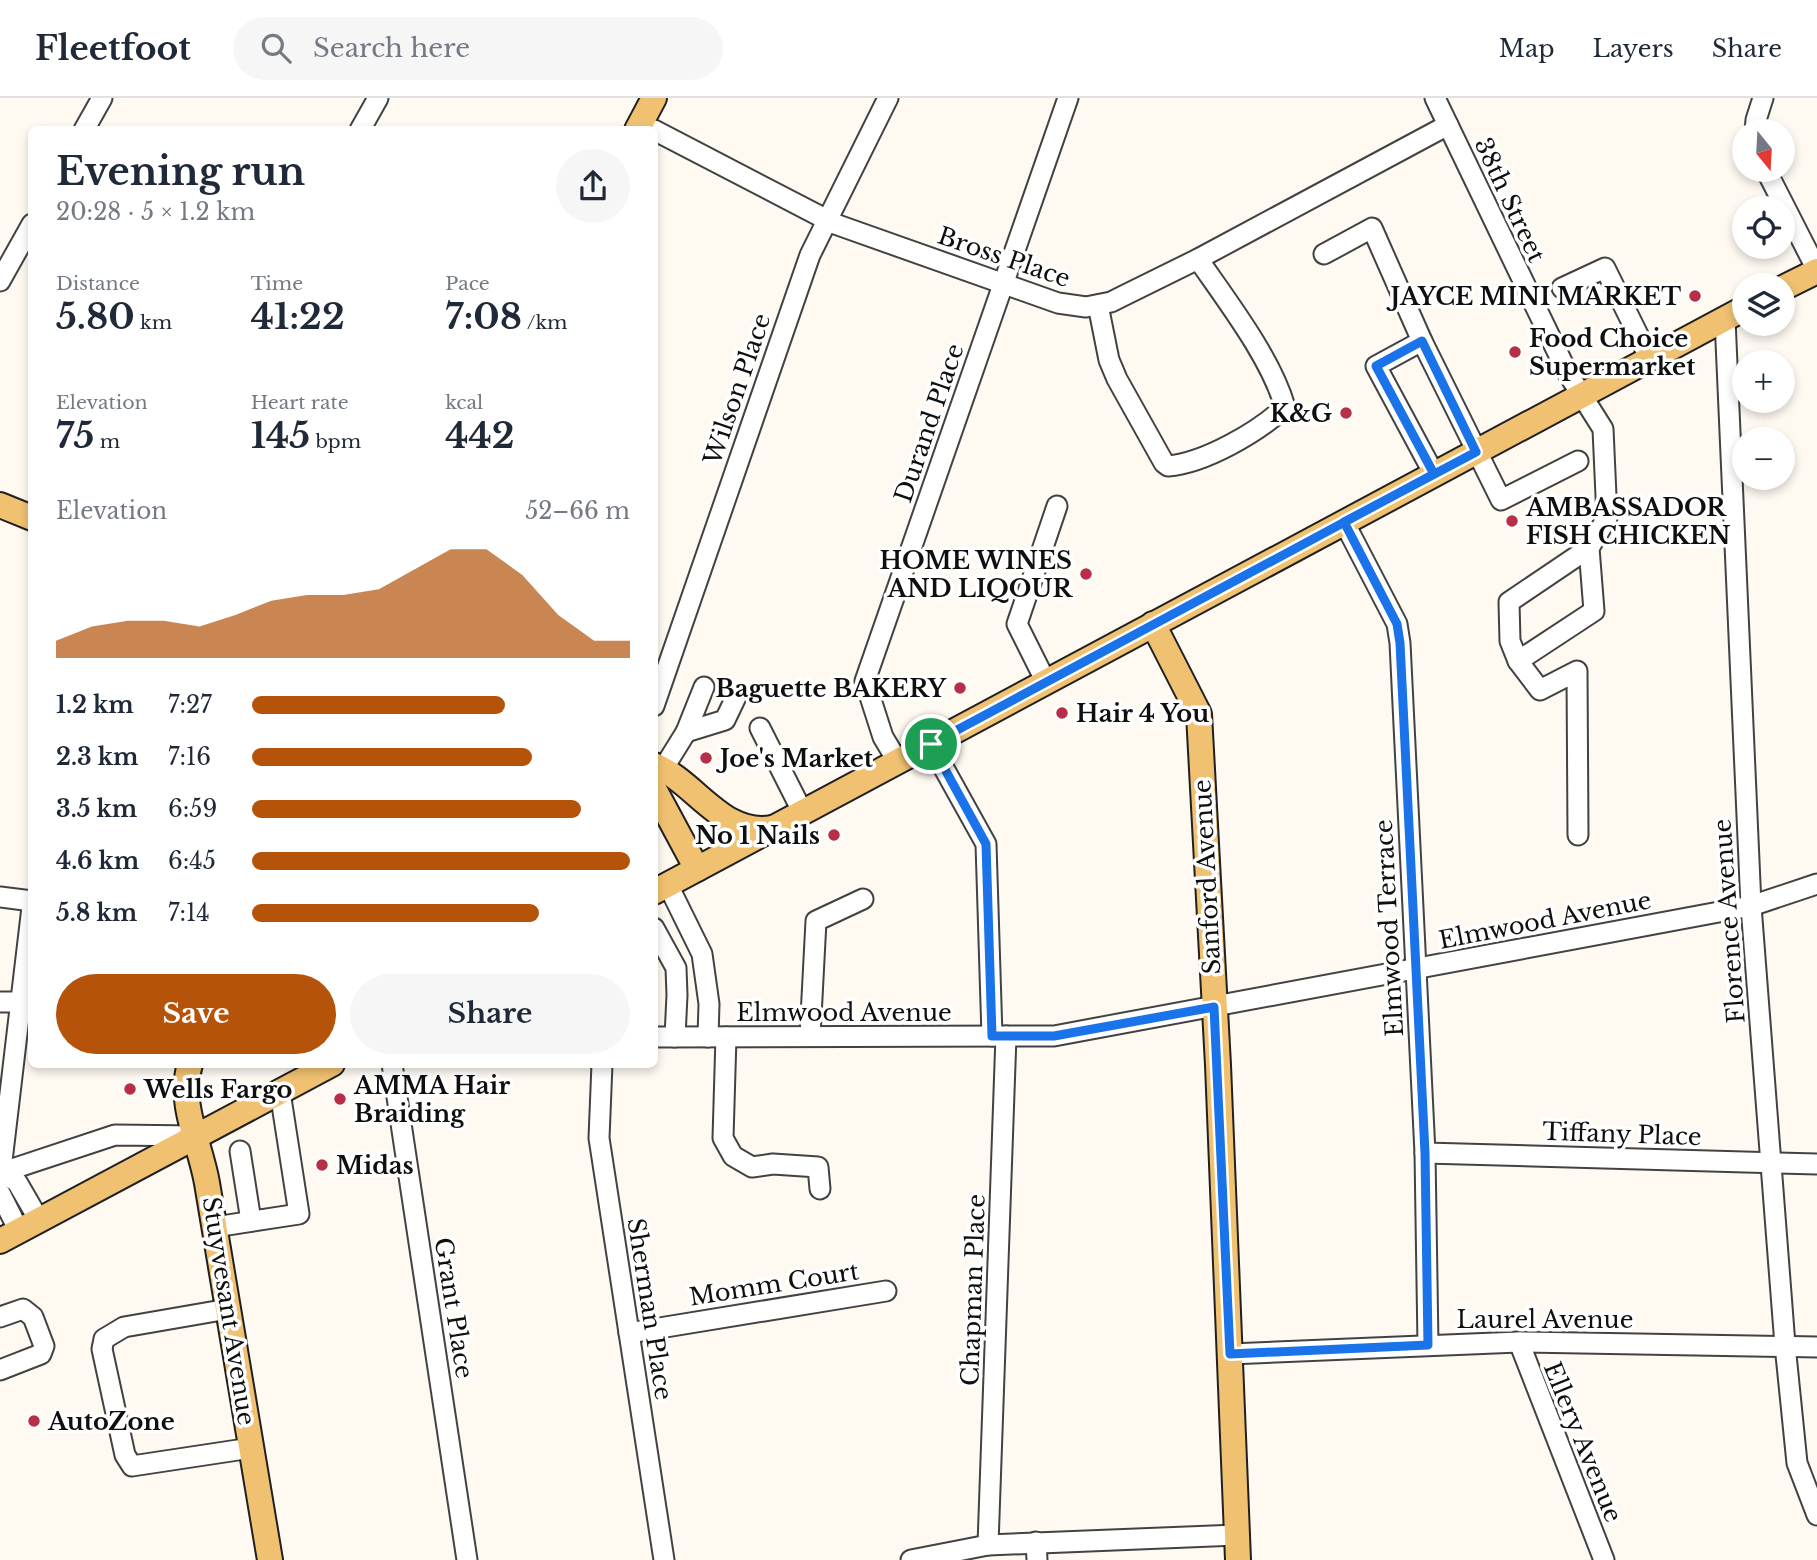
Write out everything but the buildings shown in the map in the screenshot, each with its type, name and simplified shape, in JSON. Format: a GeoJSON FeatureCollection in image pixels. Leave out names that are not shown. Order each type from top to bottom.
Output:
{"type":"FeatureCollection","features":[{"type":"Feature","properties":{"kind":"main road"},"geometry":{"type":"LineString","coordinates":[[647,126],[654,98]]}},
{"type":"Feature","properties":{"kind":"main road"},"geometry":{"type":"LineString","coordinates":[[1795,282],[1817,271]]}},
{"type":"Feature","properties":{"kind":"main road"},"geometry":{"type":"LineString","coordinates":[[661,888],[1732,316]]}},
{"type":"Feature","properties":{"kind":"main road"},"geometry":{"type":"LineString","coordinates":[[0,505],[28,516]]}},
{"type":"Feature","properties":{"kind":"main road","name":"Sanford Avenue"},"geometry":{"type":"LineString","coordinates":[[1153,624],[1199,714],[1238,1560]]}},
{"type":"Feature","properties":{"kind":"main road"},"geometry":{"type":"LineString","coordinates":[[658,775],[734,824],[750,829],[776,827]]}},
{"type":"Feature","properties":{"kind":"main road"},"geometry":{"type":"LineString","coordinates":[[658,776],[697,869]]}},
{"type":"Feature","properties":{"kind":"main road","name":"Stuyvesant Avenue"},"geometry":{"type":"LineString","coordinates":[[189,1068],[186,1096],[215,1227],[270,1560]]}},
{"type":"Feature","properties":{"kind":"main road"},"geometry":{"type":"LineString","coordinates":[[19,1231],[325,1068]]}},
{"type":"Feature","properties":{"kind":"street"},"geometry":{"type":"LineString","coordinates":[[86,126],[102,98]]}},
{"type":"Feature","properties":{"kind":"street"},"geometry":{"type":"LineString","coordinates":[[362,126],[378,98]]}},
{"type":"Feature","properties":{"kind":"street","name":"Wilson Place"},"geometry":{"type":"LineString","coordinates":[[658,694],[810,255],[888,98]]}},
{"type":"Feature","properties":{"kind":"street","name":"Durand Place"},"geometry":{"type":"LineString","coordinates":[[898,762],[883,737],[865,681],[1068,98]]}},
{"type":"Feature","properties":{"kind":"street","name":"38th Street"},"geometry":{"type":"LineString","coordinates":[[1435,98],[1567,372],[1603,429],[1607,518],[1589,548]]}},
{"type":"Feature","properties":{"kind":"street"},"geometry":{"type":"LineString","coordinates":[[1756,119],[1763,98]]}},
{"type":"Feature","properties":{"kind":"street","name":"Bross Place"},"geometry":{"type":"LineString","coordinates":[[658,134],[826,219],[1004,284],[1073,306],[1098,305],[1124,296],[1448,125]]}},
{"type":"Feature","properties":{"kind":"street"},"geometry":{"type":"LineString","coordinates":[[1772,182],[1817,271]]}},
{"type":"Feature","properties":{"kind":"street"},"geometry":{"type":"LineString","coordinates":[[1324,254],[1372,228],[1422,341],[1501,500],[1578,461]]}},
{"type":"Feature","properties":{"kind":"street"},"geometry":{"type":"LineString","coordinates":[[0,281],[28,232]]}},
{"type":"Feature","properties":{"kind":"street"},"geometry":{"type":"LineString","coordinates":[[1098,305],[1109,360],[1164,463],[1168,466],[1177,465],[1211,454],[1285,407],[1276,383],[1232,306],[1198,259]]}},
{"type":"Feature","properties":{"kind":"street"},"geometry":{"type":"LineString","coordinates":[[1562,288],[1605,268],[1650,359]]}},
{"type":"Feature","properties":{"kind":"street","name":"Florence Avenue"},"geometry":{"type":"LineString","coordinates":[[1736,336],[1751,906],[1785,1345],[1797,1463],[1817,1515]]}},
{"type":"Feature","properties":{"kind":"street"},"geometry":{"type":"LineString","coordinates":[[1422,341],[1376,366],[1434,474]]}},
{"type":"Feature","properties":{"kind":"street"},"geometry":{"type":"LineString","coordinates":[[1046,682],[1017,624],[1058,506]]}},
{"type":"Feature","properties":{"kind":"street","name":"Elmwood Terrace"},"geometry":{"type":"LineString","coordinates":[[1344,522],[1397,624],[1400,643],[1425,1153],[1428,1345]]}},
{"type":"Feature","properties":{"kind":"street"},"geometry":{"type":"LineString","coordinates":[[1518,661],[1594,611],[1589,548],[1509,602],[1510,641],[1518,661],[1540,690],[1577,671],[1578,835]]}},
{"type":"Feature","properties":{"kind":"street"},"geometry":{"type":"LineString","coordinates":[[658,773],[687,732],[704,687]]}},
{"type":"Feature","properties":{"kind":"street"},"geometry":{"type":"LineString","coordinates":[[687,732],[725,720],[736,697]]}},
{"type":"Feature","properties":{"kind":"street"},"geometry":{"type":"LineString","coordinates":[[760,728],[803,813]]}},
{"type":"Feature","properties":{"kind":"street","name":"Chapman Place"},"geometry":{"type":"LineString","coordinates":[[931,744],[986,844],[999,1036],[988,1545]]}},
{"type":"Feature","properties":{"kind":"street","name":"Elmwood Avenue"},"geometry":{"type":"LineString","coordinates":[[658,1037],[1054,1036],[1751,906],[1817,884]]}},
{"type":"Feature","properties":{"kind":"street"},"geometry":{"type":"LineString","coordinates":[[661,888],[702,954],[717,1037],[723,1138],[727,1148],[733,1156],[752,1167],[773,1164],[818,1167],[820,1189]]}},
{"type":"Feature","properties":{"kind":"street"},"geometry":{"type":"LineString","coordinates":[[0,897],[28,900]]}},
{"type":"Feature","properties":{"kind":"street"},"geometry":{"type":"LineString","coordinates":[[810,1036],[816,921],[863,899]]}},
{"type":"Feature","properties":{"kind":"street"},"geometry":{"type":"LineString","coordinates":[[658,935],[676,968],[675,1037]]}},
{"type":"Feature","properties":{"kind":"street"},"geometry":{"type":"LineString","coordinates":[[1,1174],[6,1086],[28,973]]}},
{"type":"Feature","properties":{"kind":"street"},"geometry":{"type":"LineString","coordinates":[[0,1002],[21,1002]]}},
{"type":"Feature","properties":{"kind":"street","name":"Grant Place"},"geometry":{"type":"LineString","coordinates":[[393,1068],[467,1560]]}},
{"type":"Feature","properties":{"kind":"street","name":"Sherman Place"},"geometry":{"type":"LineString","coordinates":[[602,1068],[599,1139],[664,1560]]}},
{"type":"Feature","properties":{"kind":"street"},"geometry":{"type":"LineString","coordinates":[[215,1227],[299,1214],[280,1092]]}},
{"type":"Feature","properties":{"kind":"street"},"geometry":{"type":"LineString","coordinates":[[1,1174],[115,1135],[196,1136]]}},
{"type":"Feature","properties":{"kind":"street"},"geometry":{"type":"LineString","coordinates":[[240,1151],[251,1221]]}},
{"type":"Feature","properties":{"kind":"street","name":"Tiffany Place"},"geometry":{"type":"LineString","coordinates":[[1425,1153],[1817,1164]]}},
{"type":"Feature","properties":{"kind":"street"},"geometry":{"type":"LineString","coordinates":[[1,1174],[17,1182],[19,1231]]}},
{"type":"Feature","properties":{"kind":"street"},"geometry":{"type":"LineString","coordinates":[[0,1193],[19,1231]]}},
{"type":"Feature","properties":{"kind":"street","name":"Momm Court"},"geometry":{"type":"LineString","coordinates":[[629,1334],[886,1291]]}},
{"type":"Feature","properties":{"kind":"street"},"geometry":{"type":"LineString","coordinates":[[0,1317],[23,1309],[33,1317],[44,1346],[41,1354],[0,1370]]}},
{"type":"Feature","properties":{"kind":"street"},"geometry":{"type":"LineString","coordinates":[[228,1309],[132,1325],[112,1332],[104,1339],[102,1349],[125,1455],[132,1466],[251,1448]]}},
{"type":"Feature","properties":{"kind":"street","name":"Laurel Avenue"},"geometry":{"type":"LineString","coordinates":[[1230,1354],[1519,1342],[1817,1347]]}},
{"type":"Feature","properties":{"kind":"street","name":"Ellery Avenue"},"geometry":{"type":"LineString","coordinates":[[1519,1342],[1604,1560]]}},
{"type":"Feature","properties":{"kind":"street"},"geometry":{"type":"LineString","coordinates":[[911,1560],[988,1545],[1037,1551],[1237,1535]]}},
{"type":"Feature","properties":{"kind":"place","name":"JAYCE MINI MARKET"},"geometry":{"type":"Point","coordinates":[1695,296]}},
{"type":"Feature","properties":{"kind":"place","name":"Food Choice Supermarket"},"geometry":{"type":"Point","coordinates":[1515,352]}},
{"type":"Feature","properties":{"kind":"place","name":"K&G"},"geometry":{"type":"Point","coordinates":[1346,413]}},
{"type":"Feature","properties":{"kind":"place","name":"AMBASSADOR FISH CHICKEN"},"geometry":{"type":"Point","coordinates":[1512,521]}},
{"type":"Feature","properties":{"kind":"place","name":"HOME WINES AND LIQOUR"},"geometry":{"type":"Point","coordinates":[1086,574]}},
{"type":"Feature","properties":{"kind":"place","name":"Baguette BAKERY"},"geometry":{"type":"Point","coordinates":[960,688]}},
{"type":"Feature","properties":{"kind":"place","name":"Hair 4 You"},"geometry":{"type":"Point","coordinates":[1062,713]}},
{"type":"Feature","properties":{"kind":"place","name":"Joe's Market"},"geometry":{"type":"Point","coordinates":[706,758]}},
{"type":"Feature","properties":{"kind":"place","name":"No 1 Nails"},"geometry":{"type":"Point","coordinates":[834,835]}},
{"type":"Feature","properties":{"kind":"place","name":"Wells Fargo"},"geometry":{"type":"Point","coordinates":[130,1089]}},
{"type":"Feature","properties":{"kind":"place","name":"AMMA Hair Braiding"},"geometry":{"type":"Point","coordinates":[340,1099]}},
{"type":"Feature","properties":{"kind":"place","name":"Midas"},"geometry":{"type":"Point","coordinates":[322,1165]}},
{"type":"Feature","properties":{"kind":"place","name":"AutoZone"},"geometry":{"type":"Point","coordinates":[34,1421]}},
{"type":"Feature","properties":{"kind":"route"},"geometry":{"type":"LineString","coordinates":[[931,744],[986,844],[992,1036],[1054,1036],[1214,1007],[1230,1354],[1428,1345],[1425,1153],[1400,643],[1397,624],[1359,550],[1344,522],[1434,474],[1476,452],[1422,341],[1376,366],[1434,474],[1153,624],[931,744]]}}]}
